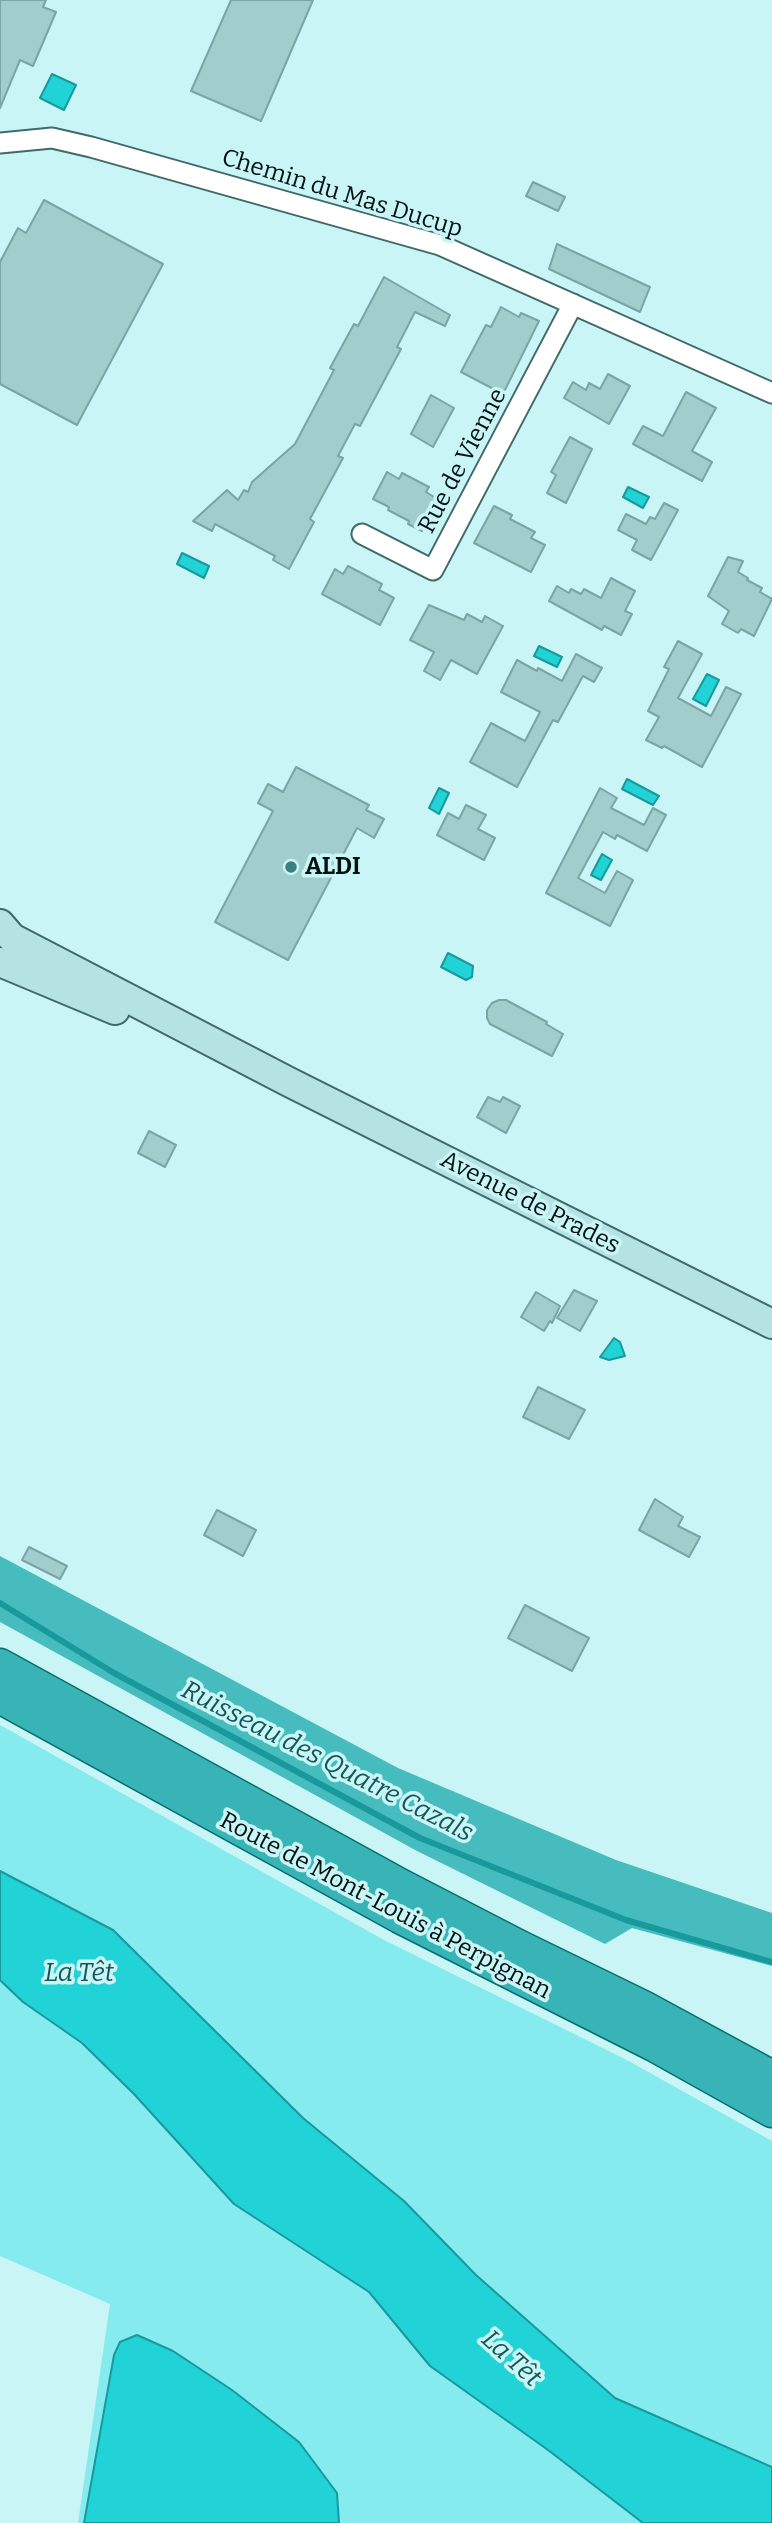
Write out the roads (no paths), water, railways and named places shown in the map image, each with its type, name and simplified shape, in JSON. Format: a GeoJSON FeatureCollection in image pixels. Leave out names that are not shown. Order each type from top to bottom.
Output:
{"type":"FeatureCollection","features":[{"type":"Feature","properties":{"kind":"highway","name":"Route de Mont-Louis à Perpignan"},"geometry":{"type":"LineString","coordinates":[[0,1664],[402,1886],[647,2009],[772,2077]]}},
{"type":"Feature","properties":{"kind":"highway","name":"Route de Mont-Louis à Perpignan"},"geometry":{"type":"LineString","coordinates":[[0,1697],[400,1917],[654,2045],[772,2111]]}},
{"type":"Feature","properties":{"kind":"main road","name":"Avenue de Prades"},"geometry":{"type":"LineString","coordinates":[[0,925],[12,938],[289,1082],[772,1324]]}},
{"type":"Feature","properties":{"kind":"main road","name":"Avenue de Prades"},"geometry":{"type":"LineString","coordinates":[[0,962],[289,1082]]}},
{"type":"Feature","properties":{"kind":"street","name":"Chemin du Mas Ducup"},"geometry":{"type":"LineString","coordinates":[[0,143],[52,138],[91,147],[449,248],[772,393]]}},
{"type":"Feature","properties":{"kind":"street","name":"Rue de Vienne"},"geometry":{"type":"LineString","coordinates":[[362,534],[433,570],[573,304]]}},
{"type":"Feature","properties":{"kind":"water"},"geometry":{"type":"Polygon","coordinates":[[[52,74],[76,85],[64,110],[40,98],[52,74]]]}},
{"type":"Feature","properties":{"kind":"water"},"geometry":{"type":"Polygon","coordinates":[[[628,487],[649,497],[643,508],[623,497],[628,487]]]}},
{"type":"Feature","properties":{"kind":"water"},"geometry":{"type":"Polygon","coordinates":[[[182,553],[209,566],[204,578],[177,564],[182,553]]]}},
{"type":"Feature","properties":{"kind":"water"},"geometry":{"type":"Polygon","coordinates":[[[539,646],[562,657],[557,667],[534,656],[539,646]]]}},
{"type":"Feature","properties":{"kind":"water"},"geometry":{"type":"Polygon","coordinates":[[[707,674],[719,680],[706,706],[693,699],[707,674]]]}},
{"type":"Feature","properties":{"kind":"water"},"geometry":{"type":"Polygon","coordinates":[[[627,779],[659,796],[653,805],[622,789],[627,779]]]}},
{"type":"Feature","properties":{"kind":"water"},"geometry":{"type":"Polygon","coordinates":[[[439,788],[449,793],[439,814],[429,808],[439,788]]]}},
{"type":"Feature","properties":{"kind":"water"},"geometry":{"type":"Polygon","coordinates":[[[602,854],[612,860],[601,880],[591,875],[602,854]]]}},
{"type":"Feature","properties":{"kind":"water"},"geometry":{"type":"Polygon","coordinates":[[[448,953],[473,966],[472,977],[466,980],[441,967],[448,953]]]}},
{"type":"Feature","properties":{"kind":"water"},"geometry":{"type":"Polygon","coordinates":[[[614,1338],[620,1342],[625,1356],[609,1360],[600,1357],[614,1338]]]}},
{"type":"Feature","properties":{"kind":"water","name":"La Têt"},"geometry":{"type":"Polygon","coordinates":[[[0,1871],[113,1930],[303,2118],[404,2201],[476,2275],[615,2398],[772,2467],[772,2523],[643,2523],[548,2450],[430,2366],[369,2292],[234,2204],[134,2094],[82,2043],[23,2002],[0,1980],[0,1871]]]}},
{"type":"Feature","properties":{"kind":"water"},"geometry":{"type":"Polygon","coordinates":[[[137,2335],[173,2351],[232,2390],[299,2442],[337,2493],[339,2523],[84,2523],[114,2355],[120,2342],[137,2335]]]}},
{"type":"Feature","properties":{"kind":"waterway","name":"Ruisseau des Quatre Cazals"},"geometry":{"type":"LineString","coordinates":[[0,1603],[114,1673],[420,1838],[626,1920],[772,1962]]}},
{"type":"Feature","properties":{"kind":"place","name":"ALDI"},"geometry":{"type":"Point","coordinates":[291,867]}}]}
